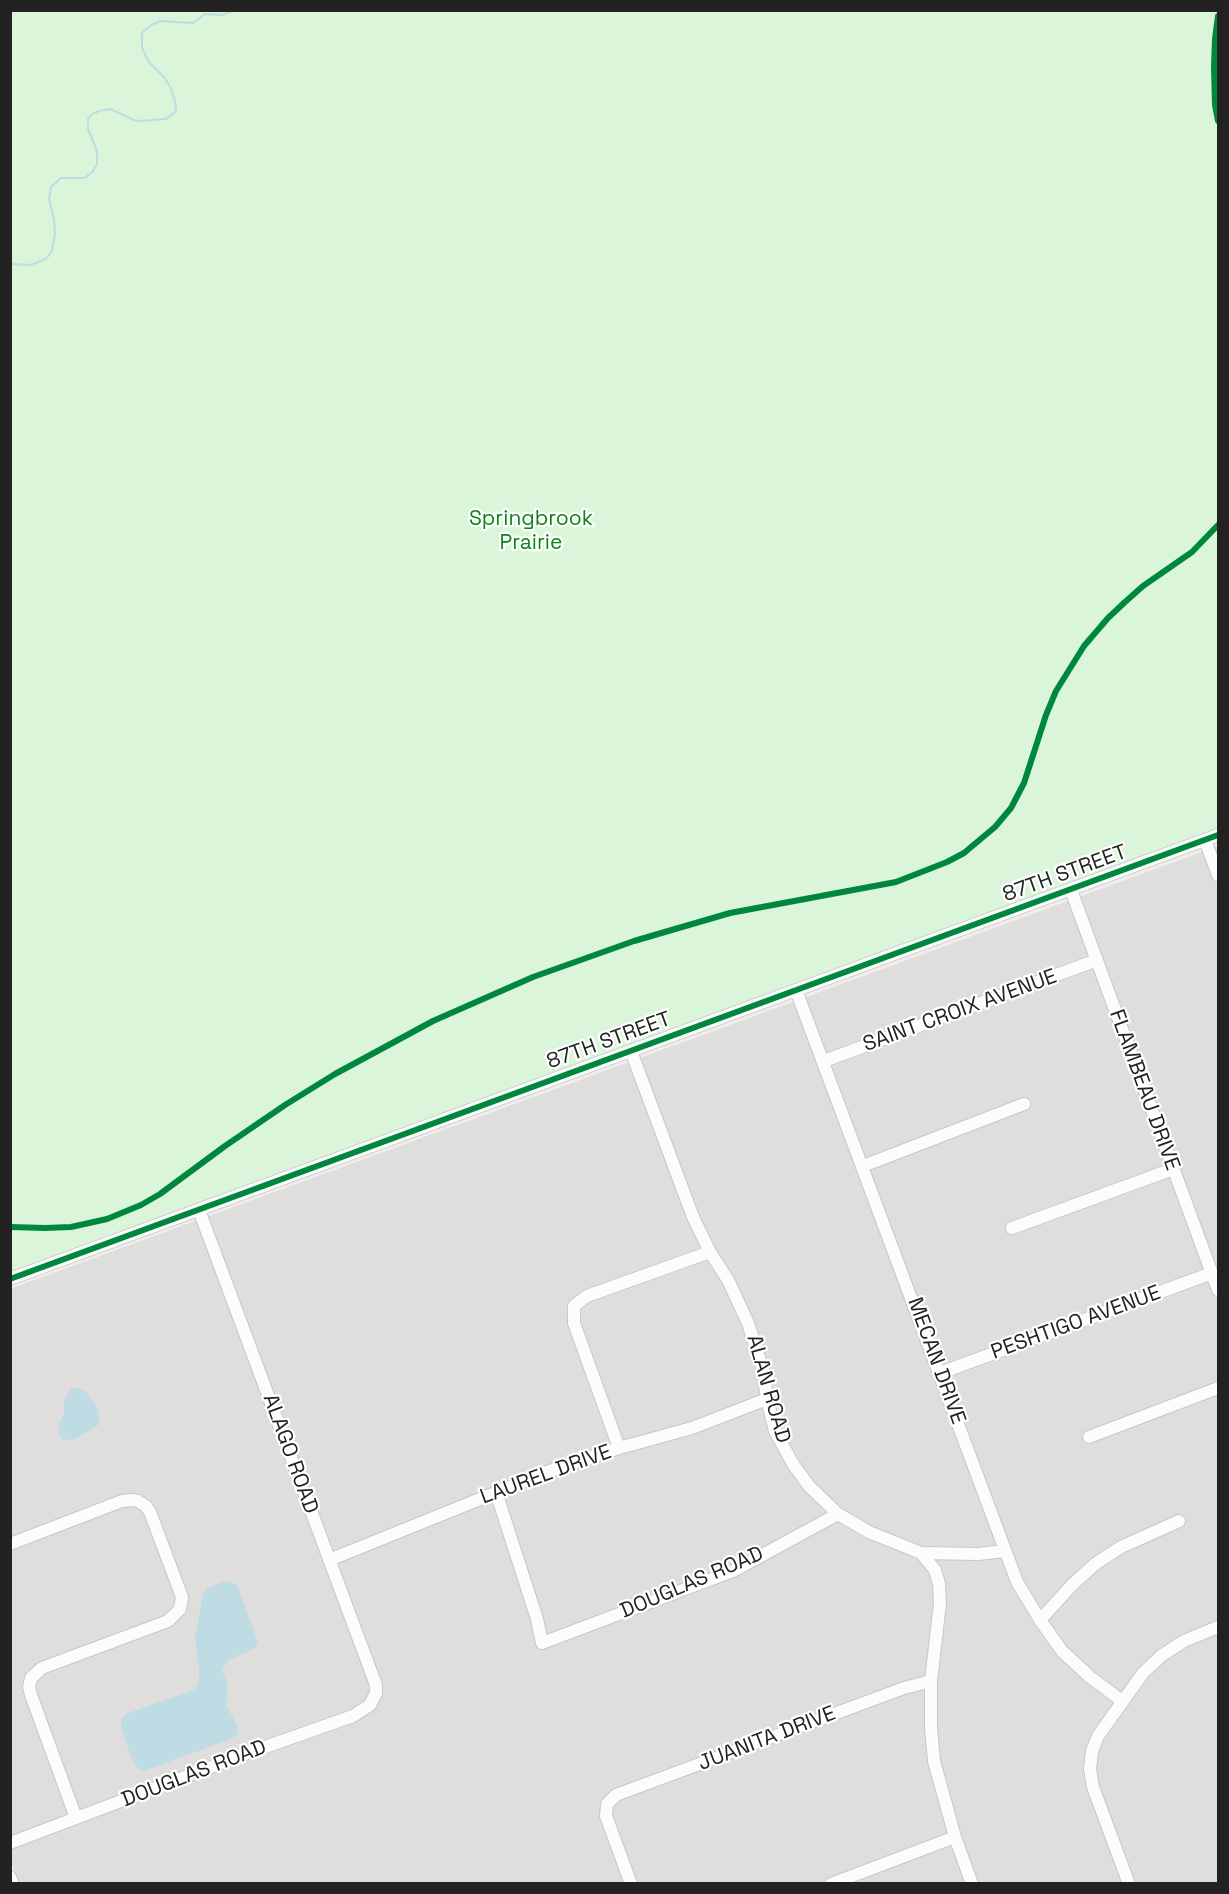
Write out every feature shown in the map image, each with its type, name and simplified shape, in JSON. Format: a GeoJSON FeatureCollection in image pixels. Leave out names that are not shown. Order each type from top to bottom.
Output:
{"type":"FeatureCollection","features":[{"type":"Feature","properties":{"kind":"street","name":"87TH STREET"},"geometry":{"type":"LineString","coordinates":[[10,1279],[1218,835]]}},
{"type":"Feature","properties":{"kind":"street"},"geometry":{"type":"LineString","coordinates":[[1205,840],[1218,875]]}},
{"type":"Feature","properties":{"kind":"street","name":"FLAMBEAU DRIVE"},"geometry":{"type":"LineString","coordinates":[[1071,890],[1218,1290]]}},
{"type":"Feature","properties":{"kind":"street","name":"SAINT CROIX AVENUE"},"geometry":{"type":"LineString","coordinates":[[824,1061],[1097,960]]}},
{"type":"Feature","properties":{"kind":"street","name":"MECAN DRIVE"},"geometry":{"type":"LineString","coordinates":[[796,990],[1017,1581],[1062,1651],[1090,1677],[1122,1701]]}},
{"type":"Feature","properties":{"kind":"street","name":"ALAN ROAD"},"geometry":{"type":"LineString","coordinates":[[631,1051],[686,1200],[748,1323],[763,1370],[775,1431],[793,1464],[809,1486],[838,1514],[869,1532],[921,1553]]}},
{"type":"Feature","properties":{"kind":"street"},"geometry":{"type":"LineString","coordinates":[[863,1166],[1024,1104]]}},
{"type":"Feature","properties":{"kind":"street"},"geometry":{"type":"LineString","coordinates":[[1012,1228],[1173,1168]]}},
{"type":"Feature","properties":{"kind":"street","name":"ALAGO ROAD"},"geometry":{"type":"LineString","coordinates":[[199,1210],[376,1685],[374,1700]]}},
{"type":"Feature","properties":{"kind":"street"},"geometry":{"type":"LineString","coordinates":[[619,1448],[574,1323],[574,1306],[587,1296],[711,1252]]}},
{"type":"Feature","properties":{"kind":"street","name":"PESHTIGO AVENUE"},"geometry":{"type":"LineString","coordinates":[[940,1373],[1212,1273]]}},
{"type":"Feature","properties":{"kind":"street"},"geometry":{"type":"LineString","coordinates":[[1089,1437],[1218,1388]]}},
{"type":"Feature","properties":{"kind":"street","name":"LAUREL DRIVE"},"geometry":{"type":"LineString","coordinates":[[329,1560],[496,1492],[619,1448],[678,1433],[767,1399]]}},
{"type":"Feature","properties":{"kind":"street","name":"DOUGLAS ROAD"},"geometry":{"type":"LineString","coordinates":[[496,1492],[537,1619],[542,1643],[733,1570],[838,1514]]}},
{"type":"Feature","properties":{"kind":"street"},"geometry":{"type":"LineString","coordinates":[[10,1544],[122,1501],[138,1501],[150,1512],[182,1597],[180,1609],[168,1621],[42,1668],[31,1678],[30,1695],[76,1818]]}},
{"type":"Feature","properties":{"kind":"street"},"geometry":{"type":"LineString","coordinates":[[1040,1620],[1095,1564],[1122,1547],[1179,1521]]}},
{"type":"Feature","properties":{"kind":"street"},"geometry":{"type":"LineString","coordinates":[[921,1553],[978,1554],[1005,1551]]}},
{"type":"Feature","properties":{"kind":"street"},"geometry":{"type":"LineString","coordinates":[[921,1553],[935,1570],[939,1584],[940,1604],[931,1681],[934,1761],[955,1837],[972,1884]]}},
{"type":"Feature","properties":{"kind":"street"},"geometry":{"type":"LineString","coordinates":[[1129,1884],[1093,1787],[1090,1769],[1092,1751],[1098,1736],[1143,1673],[1161,1656],[1184,1641],[1218,1627]]}},
{"type":"Feature","properties":{"kind":"street","name":"JUANITA DRIVE"},"geometry":{"type":"LineString","coordinates":[[631,1884],[606,1816],[607,1803],[616,1795],[904,1688],[931,1681]]}},
{"type":"Feature","properties":{"kind":"street","name":"DOUGLAS ROAD"},"geometry":{"type":"LineString","coordinates":[[10,1843],[353,1716],[364,1710],[374,1700]]}},
{"type":"Feature","properties":{"kind":"street"},"geometry":{"type":"LineString","coordinates":[[831,1884],[955,1837]]}},
{"type":"Feature","properties":{"kind":"street"},"geometry":{"type":"LineString","coordinates":[[10,1877],[13,1884]]}},
{"type":"Feature","properties":{"kind":"shaded area"},"geometry":{"type":"Polygon","coordinates":[[[1218,846],[1218,1883],[19,1883],[10,1858],[10,1289],[1218,846]]]}},
{"type":"Feature","properties":{"kind":"green space","name":"Springbrook Prairie"},"geometry":{"type":"Polygon","coordinates":[[[11,11],[1218,11],[1218,833],[11,1273],[11,11]]]}},
{"type":"Feature","properties":{"kind":"water"},"geometry":{"type":"Polygon","coordinates":[[[71,1389],[84,1390],[96,1405],[100,1422],[77,1438],[62,1439],[58,1427],[64,1413],[64,1400],[71,1389]]]}},
{"type":"Feature","properties":{"kind":"water"},"geometry":{"type":"Polygon","coordinates":[[[226,1581],[235,1584],[239,1589],[258,1643],[255,1648],[229,1660],[222,1669],[228,1686],[226,1705],[237,1725],[238,1734],[231,1739],[146,1770],[140,1770],[133,1762],[121,1728],[122,1718],[128,1713],[192,1691],[198,1685],[199,1670],[195,1639],[203,1594],[208,1588],[226,1581]]]}},
{"type":"Feature","properties":{"kind":"waterway"},"geometry":{"type":"LineString","coordinates":[[10,264],[30,265],[46,259],[52,251],[55,233],[49,199],[51,187],[61,178],[85,178],[97,164],[97,151],[88,129],[88,119],[91,115],[110,109],[139,121],[166,119],[176,111],[170,87],[164,77],[149,62],[142,48],[142,33],[160,21],[193,23],[205,14],[223,15],[234,10]]}},
{"type":"Feature","properties":{"kind":"cycle path"},"geometry":{"type":"LineString","coordinates":[[1218,16],[1214,67],[1215,105],[1218,121]]}},
{"type":"Feature","properties":{"kind":"cycle path"},"geometry":{"type":"LineString","coordinates":[[10,1227],[71,1227],[107,1219],[141,1205],[160,1194],[285,1105],[335,1074],[433,1021],[533,977],[634,941],[730,913],[896,882],[964,853],[995,827],[1011,808],[1024,783],[1056,691],[1084,646],[1125,602],[1143,586],[1192,552],[1218,525]]}},
{"type":"Feature","properties":{"kind":"cycle path"},"geometry":{"type":"LineString","coordinates":[[10,1279],[1218,835]]}}]}
